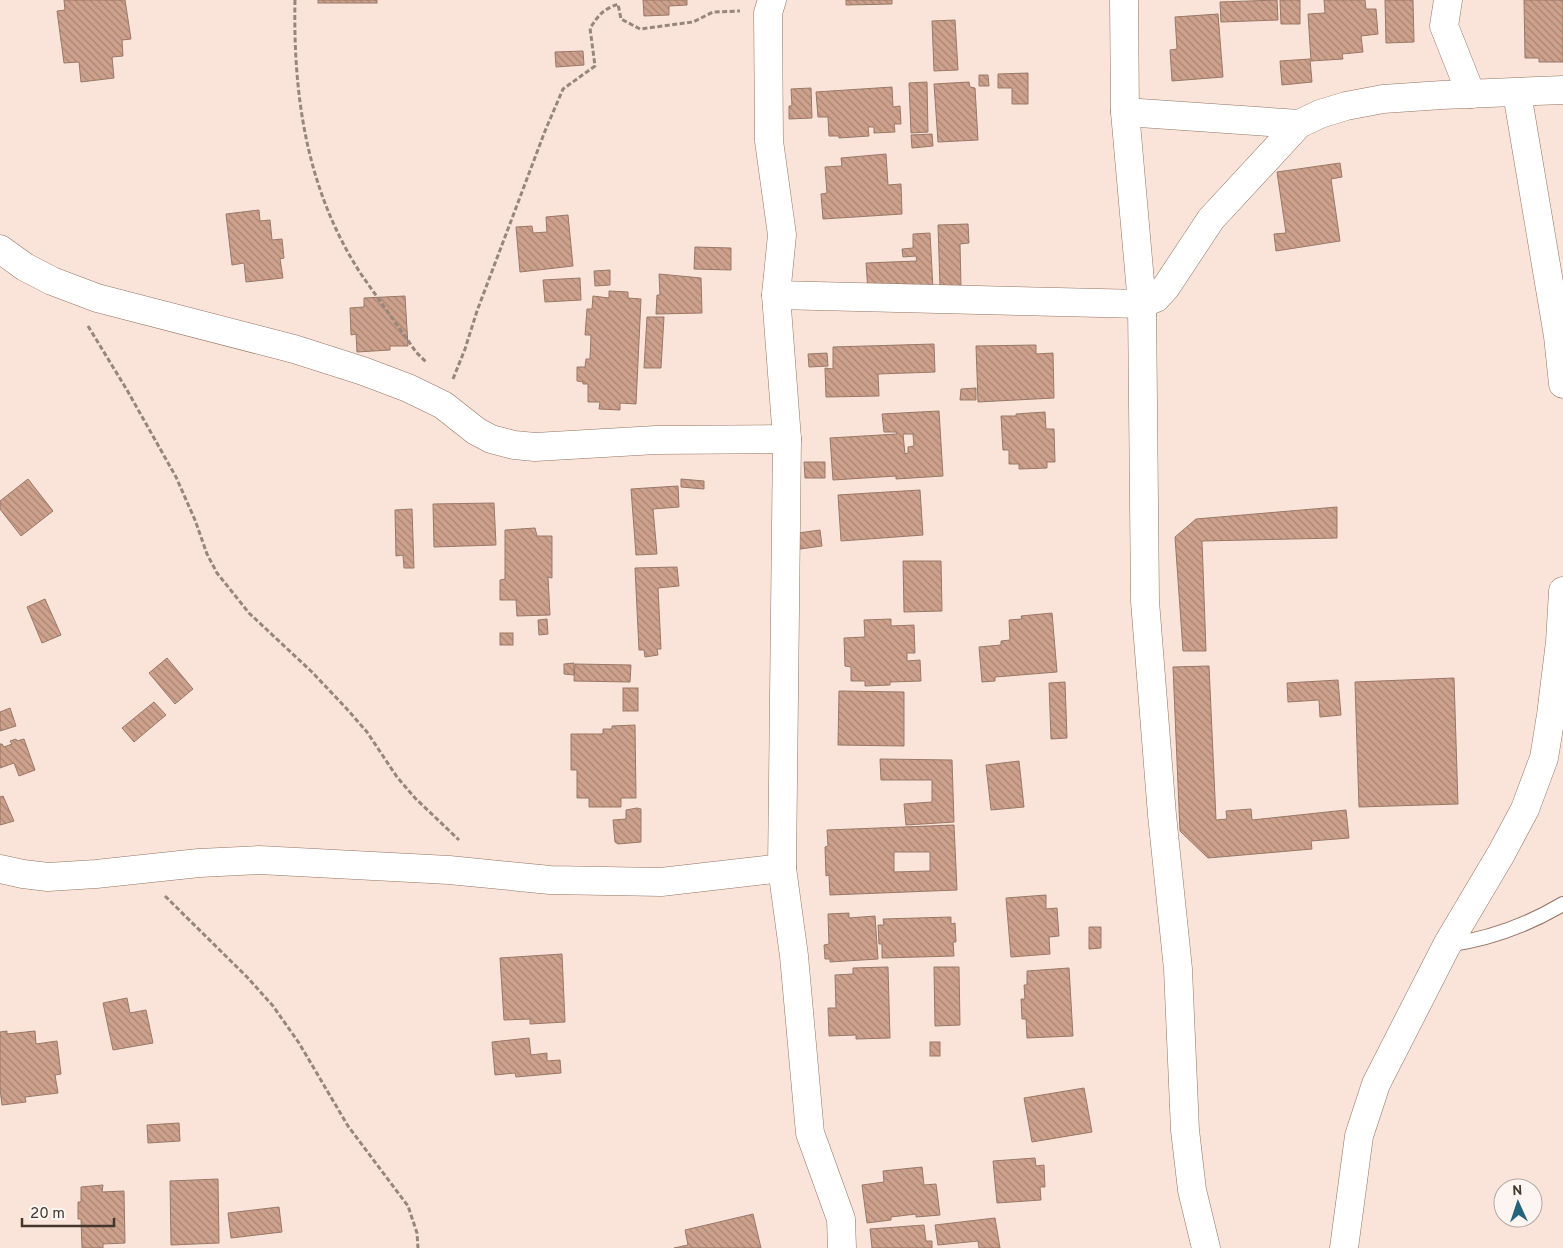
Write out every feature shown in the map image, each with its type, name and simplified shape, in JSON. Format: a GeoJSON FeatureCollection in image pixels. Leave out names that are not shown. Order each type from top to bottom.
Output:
{"type":"FeatureCollection","features":[{"type":"Feature","properties":{"kind":"street"},"geometry":{"type":"LineString","coordinates":[[1124,0],[1124,112],[1142,304],[1145,601],[1162,815],[1178,969],[1184,1130],[1192,1190],[1206,1248]]}},
{"type":"Feature","properties":{"kind":"street"},"geometry":{"type":"LineString","coordinates":[[1448,0],[1444,26],[1471,94]]}},
{"type":"Feature","properties":{"kind":"street"},"geometry":{"type":"LineString","coordinates":[[770,6],[769,141],[782,235],[776,295],[787,439],[782,868],[794,956],[810,1133],[841,1219],[842,1248]]}},
{"type":"Feature","properties":{"kind":"street"},"geometry":{"type":"LineString","coordinates":[[1124,112],[1299,124],[1337,109],[1383,99],[1563,90]]}},
{"type":"Feature","properties":{"kind":"street"},"geometry":{"type":"LineString","coordinates":[[1517,93],[1558,336],[1563,384]]}},
{"type":"Feature","properties":{"kind":"street"},"geometry":{"type":"LineString","coordinates":[[776,295],[1142,304],[1156,298],[1166,287],[1211,219],[1299,124]]}},
{"type":"Feature","properties":{"kind":"street"},"geometry":{"type":"LineString","coordinates":[[0,249],[25,267],[45,278],[97,298],[294,349],[363,371],[408,388],[443,405],[476,431],[491,439],[514,446],[535,447],[656,440],[787,439]]}},
{"type":"Feature","properties":{"kind":"street"},"geometry":{"type":"LineString","coordinates":[[1344,1248],[1359,1136],[1376,1084],[1447,945],[1501,854],[1525,809],[1544,758],[1560,642],[1563,591]]}},
{"type":"Feature","properties":{"kind":"street"},"geometry":{"type":"LineString","coordinates":[[0,869],[48,877],[140,870],[199,862],[260,860],[449,870],[550,880],[662,882],[782,868]]}},
{"type":"Feature","properties":{"kind":"lane"},"geometry":{"type":"LineString","coordinates":[[1447,945],[1474,941],[1519,926],[1539,918],[1563,904]]}},
{"type":"Feature","properties":{"kind":"path"},"geometry":{"type":"LineString","coordinates":[[296,0],[295,26],[300,111],[316,179],[335,224],[361,273],[416,352],[430,366]]}},
{"type":"Feature","properties":{"kind":"path"},"geometry":{"type":"LineString","coordinates":[[443,405],[545,130],[563,89],[595,66],[590,28],[599,14],[608,7],[618,4],[621,19],[640,29],[693,22],[713,12],[762,9],[770,6]]}},
{"type":"Feature","properties":{"kind":"path"},"geometry":{"type":"LineString","coordinates":[[87,324],[127,390],[176,478],[195,520],[207,554],[217,573],[249,613],[312,672],[346,708],[367,732],[397,777],[415,798],[464,845]]}},
{"type":"Feature","properties":{"kind":"path"},"geometry":{"type":"LineString","coordinates":[[140,870],[247,977],[273,1006],[299,1043],[348,1126],[408,1206],[417,1233],[418,1248]]}},
{"type":"Feature","properties":{"kind":"building"},"geometry":{"type":"Polygon","coordinates":[[[64,0],[125,0],[131,39],[122,40],[123,56],[112,57],[114,78],[81,82],[79,62],[64,63],[57,11],[65,10],[64,0]]]}},
{"type":"Feature","properties":{"kind":"building"},"geometry":{"type":"Polygon","coordinates":[[[318,0],[377,0],[377,3],[318,3],[318,0]]]}},
{"type":"Feature","properties":{"kind":"building"},"geometry":{"type":"Polygon","coordinates":[[[643,0],[687,0],[687,5],[669,6],[669,15],[644,16],[643,0]]]}},
{"type":"Feature","properties":{"kind":"building"},"geometry":{"type":"Polygon","coordinates":[[[846,0],[892,0],[892,4],[846,5],[846,0]]]}},
{"type":"Feature","properties":{"kind":"building"},"geometry":{"type":"Polygon","coordinates":[[[1277,0],[1278,20],[1221,22],[1220,2],[1277,0]]]}},
{"type":"Feature","properties":{"kind":"building"},"geometry":{"type":"Polygon","coordinates":[[[1280,0],[1300,0],[1300,24],[1281,24],[1280,0]]]}},
{"type":"Feature","properties":{"kind":"building"},"geometry":{"type":"Polygon","coordinates":[[[1324,0],[1365,0],[1366,9],[1376,9],[1378,34],[1361,36],[1363,52],[1342,54],[1343,59],[1311,61],[1308,14],[1325,13],[1324,0]]]}},
{"type":"Feature","properties":{"kind":"building"},"geometry":{"type":"Polygon","coordinates":[[[1385,0],[1413,0],[1414,42],[1386,43],[1385,0]]]}},
{"type":"Feature","properties":{"kind":"building"},"geometry":{"type":"Polygon","coordinates":[[[1524,0],[1563,0],[1563,62],[1539,62],[1539,58],[1525,58],[1524,0]]]}},
{"type":"Feature","properties":{"kind":"building"},"geometry":{"type":"Polygon","coordinates":[[[1218,14],[1223,77],[1172,81],[1170,50],[1177,49],[1175,17],[1218,14]]]}},
{"type":"Feature","properties":{"kind":"building"},"geometry":{"type":"Polygon","coordinates":[[[955,20],[958,70],[934,71],[932,21],[955,20]]]}},
{"type":"Feature","properties":{"kind":"building"},"geometry":{"type":"Polygon","coordinates":[[[583,51],[584,65],[556,67],[555,52],[583,51]]]}},
{"type":"Feature","properties":{"kind":"building"},"geometry":{"type":"Polygon","coordinates":[[[1310,59],[1312,82],[1282,85],[1280,61],[1310,59]]]}},
{"type":"Feature","properties":{"kind":"building"},"geometry":{"type":"Polygon","coordinates":[[[1028,73],[1028,104],[1012,104],[1012,88],[998,88],[998,74],[1028,73]]]}},
{"type":"Feature","properties":{"kind":"building"},"geometry":{"type":"Polygon","coordinates":[[[979,75],[988,75],[989,86],[979,86],[979,75]]]}},
{"type":"Feature","properties":{"kind":"building"},"geometry":{"type":"Polygon","coordinates":[[[927,82],[928,132],[911,133],[909,83],[927,82]]]}},
{"type":"Feature","properties":{"kind":"building"},"geometry":{"type":"Polygon","coordinates":[[[969,82],[970,87],[975,88],[978,140],[938,142],[934,84],[969,82]]]}},
{"type":"Feature","properties":{"kind":"building"},"geometry":{"type":"Polygon","coordinates":[[[892,87],[893,107],[900,106],[901,124],[894,124],[895,132],[874,133],[874,127],[868,127],[869,136],[839,138],[839,136],[829,136],[828,117],[818,117],[816,92],[892,87]]]}},
{"type":"Feature","properties":{"kind":"building"},"geometry":{"type":"Polygon","coordinates":[[[811,88],[812,118],[789,119],[789,106],[792,106],[791,89],[811,88]]]}},
{"type":"Feature","properties":{"kind":"building"},"geometry":{"type":"Polygon","coordinates":[[[932,134],[933,146],[912,148],[911,135],[932,134]]]}},
{"type":"Feature","properties":{"kind":"building"},"geometry":{"type":"Polygon","coordinates":[[[886,154],[888,185],[901,184],[902,214],[823,219],[821,194],[827,193],[825,167],[842,166],[841,158],[886,154]]]}},
{"type":"Feature","properties":{"kind":"building"},"geometry":{"type":"Polygon","coordinates":[[[1340,163],[1342,177],[1331,179],[1340,241],[1276,251],[1274,234],[1286,233],[1277,172],[1340,163]]]}},
{"type":"Feature","properties":{"kind":"building"},"geometry":{"type":"Polygon","coordinates":[[[259,210],[260,221],[270,220],[272,240],[282,239],[284,258],[280,259],[283,278],[246,282],[244,263],[232,265],[226,214],[259,210]]]}},
{"type":"Feature","properties":{"kind":"building"},"geometry":{"type":"Polygon","coordinates":[[[568,215],[573,266],[520,272],[516,227],[532,226],[533,233],[547,232],[546,217],[568,215]]]}},
{"type":"Feature","properties":{"kind":"building"},"geometry":{"type":"Polygon","coordinates":[[[968,224],[969,243],[960,244],[961,286],[940,287],[938,225],[968,224]]]}},
{"type":"Feature","properties":{"kind":"building"},"geometry":{"type":"Polygon","coordinates":[[[930,233],[933,289],[868,292],[866,263],[917,261],[916,256],[903,257],[902,249],[913,248],[913,234],[930,233]]]}},
{"type":"Feature","properties":{"kind":"building"},"geometry":{"type":"Polygon","coordinates":[[[695,247],[731,248],[731,270],[694,269],[695,247]]]}},
{"type":"Feature","properties":{"kind":"building"},"geometry":{"type":"Polygon","coordinates":[[[610,270],[610,285],[595,286],[594,271],[610,270]]]}},
{"type":"Feature","properties":{"kind":"building"},"geometry":{"type":"Polygon","coordinates":[[[659,274],[701,278],[702,313],[656,314],[657,295],[660,295],[659,274]]]}},
{"type":"Feature","properties":{"kind":"building"},"geometry":{"type":"Polygon","coordinates":[[[580,278],[581,300],[545,302],[543,280],[580,278]]]}},
{"type":"Feature","properties":{"kind":"building"},"geometry":{"type":"Polygon","coordinates":[[[609,291],[628,292],[628,298],[641,299],[636,404],[620,403],[620,410],[599,409],[600,402],[588,402],[588,384],[577,381],[577,367],[585,367],[586,359],[590,359],[591,335],[585,335],[587,309],[592,309],[593,296],[609,298],[609,291]]]}},
{"type":"Feature","properties":{"kind":"building"},"geometry":{"type":"Polygon","coordinates":[[[405,296],[408,346],[390,346],[390,350],[357,352],[356,334],[351,335],[350,308],[364,307],[364,298],[405,296]]]}},
{"type":"Feature","properties":{"kind":"building"},"geometry":{"type":"Polygon","coordinates":[[[647,317],[664,317],[661,368],[644,368],[647,317]]]}},
{"type":"Feature","properties":{"kind":"building"},"geometry":{"type":"Polygon","coordinates":[[[934,344],[935,372],[878,374],[879,396],[826,397],[825,368],[833,369],[833,347],[934,344]]]}},
{"type":"Feature","properties":{"kind":"building"},"geometry":{"type":"Polygon","coordinates":[[[1036,345],[1036,354],[1053,353],[1054,398],[978,402],[976,346],[1036,345]]]}},
{"type":"Feature","properties":{"kind":"building"},"geometry":{"type":"Polygon","coordinates":[[[827,353],[828,366],[809,367],[808,354],[827,353]]]}},
{"type":"Feature","properties":{"kind":"building"},"geometry":{"type":"Polygon","coordinates":[[[976,388],[976,400],[960,400],[961,389],[976,388]]]}},
{"type":"Feature","properties":{"kind":"building"},"geometry":{"type":"Polygon","coordinates":[[[939,411],[943,476],[896,479],[896,476],[833,480],[830,438],[897,434],[896,432],[884,432],[882,414],[939,411]],[[903,434],[905,454],[908,453],[908,447],[914,446],[913,434],[903,434]]]}},
{"type":"Feature","properties":{"kind":"building"},"geometry":{"type":"Polygon","coordinates":[[[1045,412],[1046,429],[1054,429],[1055,462],[1047,462],[1047,468],[1019,469],[1019,464],[1009,464],[1009,450],[1003,450],[1001,416],[1045,412]]]}},
{"type":"Feature","properties":{"kind":"building"},"geometry":{"type":"Polygon","coordinates":[[[804,462],[825,462],[825,478],[805,478],[804,462]]]}},
{"type":"Feature","properties":{"kind":"building"},"geometry":{"type":"Polygon","coordinates":[[[28,479],[53,511],[21,536],[0,509],[0,501],[28,479]]]}},
{"type":"Feature","properties":{"kind":"building"},"geometry":{"type":"Polygon","coordinates":[[[681,479],[704,481],[704,489],[681,487],[681,479]]]}},
{"type":"Feature","properties":{"kind":"building"},"geometry":{"type":"Polygon","coordinates":[[[678,486],[679,507],[653,509],[657,554],[636,555],[631,489],[678,486]]]}},
{"type":"Feature","properties":{"kind":"building"},"geometry":{"type":"Polygon","coordinates":[[[920,490],[923,535],[841,541],[838,495],[920,490]]]}},
{"type":"Feature","properties":{"kind":"building"},"geometry":{"type":"Polygon","coordinates":[[[494,503],[496,545],[434,547],[433,504],[494,503]]]}},
{"type":"Feature","properties":{"kind":"building"},"geometry":{"type":"Polygon","coordinates":[[[1337,507],[1337,538],[1202,541],[1206,651],[1183,651],[1175,537],[1196,519],[1337,507]]]}},
{"type":"Feature","properties":{"kind":"building"},"geometry":{"type":"Polygon","coordinates":[[[412,509],[414,568],[404,568],[403,555],[396,556],[395,510],[412,509]]]}},
{"type":"Feature","properties":{"kind":"building"},"geometry":{"type":"Polygon","coordinates":[[[535,528],[537,536],[552,536],[552,578],[548,577],[550,615],[517,616],[516,600],[500,600],[500,580],[505,579],[505,530],[535,528]]]}},
{"type":"Feature","properties":{"kind":"building"},"geometry":{"type":"Polygon","coordinates":[[[820,530],[822,546],[800,549],[798,533],[820,530]]]}},
{"type":"Feature","properties":{"kind":"building"},"geometry":{"type":"Polygon","coordinates":[[[903,561],[941,561],[942,611],[904,612],[903,561]]]}},
{"type":"Feature","properties":{"kind":"building"},"geometry":{"type":"Polygon","coordinates":[[[677,567],[679,586],[658,588],[661,649],[657,649],[658,655],[645,657],[644,650],[639,650],[635,568],[677,567]]]}},
{"type":"Feature","properties":{"kind":"building"},"geometry":{"type":"Polygon","coordinates":[[[45,599],[61,635],[42,643],[27,607],[45,599]]]}},
{"type":"Feature","properties":{"kind":"building"},"geometry":{"type":"Polygon","coordinates":[[[1052,613],[1057,672],[995,677],[995,681],[982,682],[979,647],[1001,645],[1001,641],[1010,640],[1009,620],[1022,619],[1021,616],[1052,613]]]}},
{"type":"Feature","properties":{"kind":"building"},"geometry":{"type":"Polygon","coordinates":[[[547,619],[548,634],[539,635],[538,620],[547,619]]]}},
{"type":"Feature","properties":{"kind":"building"},"geometry":{"type":"Polygon","coordinates":[[[891,619],[891,626],[914,625],[915,653],[907,653],[907,661],[920,660],[921,681],[890,682],[890,685],[865,686],[865,681],[851,681],[851,667],[845,666],[844,638],[865,637],[864,620],[891,619]]]}},
{"type":"Feature","properties":{"kind":"building"},"geometry":{"type":"Polygon","coordinates":[[[500,633],[513,633],[513,645],[500,645],[500,633]]]}},
{"type":"Feature","properties":{"kind":"building"},"geometry":{"type":"Polygon","coordinates":[[[167,658],[193,689],[175,704],[149,673],[167,658]]]}},
{"type":"Feature","properties":{"kind":"building"},"geometry":{"type":"Polygon","coordinates":[[[574,663],[574,675],[564,674],[564,664],[574,663]]]}},
{"type":"Feature","properties":{"kind":"building"},"geometry":{"type":"Polygon","coordinates":[[[575,664],[631,665],[630,682],[574,681],[575,664]]]}},
{"type":"Feature","properties":{"kind":"building"},"geometry":{"type":"Polygon","coordinates":[[[1209,666],[1216,820],[1227,819],[1226,811],[1251,809],[1252,820],[1346,810],[1349,838],[1311,841],[1312,849],[1208,858],[1180,831],[1173,667],[1209,666]]]}},
{"type":"Feature","properties":{"kind":"building"},"geometry":{"type":"Polygon","coordinates":[[[1454,678],[1458,804],[1359,807],[1355,682],[1454,678]]]}},
{"type":"Feature","properties":{"kind":"building"},"geometry":{"type":"Polygon","coordinates":[[[1338,680],[1341,715],[1320,717],[1319,700],[1288,702],[1287,683],[1338,680]]]}},
{"type":"Feature","properties":{"kind":"building"},"geometry":{"type":"Polygon","coordinates":[[[1065,682],[1067,738],[1051,739],[1049,683],[1065,682]]]}},
{"type":"Feature","properties":{"kind":"building"},"geometry":{"type":"Polygon","coordinates":[[[623,688],[638,688],[638,711],[623,711],[623,688]]]}},
{"type":"Feature","properties":{"kind":"building"},"geometry":{"type":"Polygon","coordinates":[[[839,691],[904,692],[904,746],[838,745],[839,691]]]}},
{"type":"Feature","properties":{"kind":"building"},"geometry":{"type":"Polygon","coordinates":[[[154,702],[166,715],[134,742],[122,728],[154,702]]]}},
{"type":"Feature","properties":{"kind":"building"},"geometry":{"type":"Polygon","coordinates":[[[10,708],[16,726],[0,731],[0,712],[10,708]]]}},
{"type":"Feature","properties":{"kind":"building"},"geometry":{"type":"Polygon","coordinates":[[[635,725],[636,798],[621,798],[621,807],[589,807],[589,798],[577,798],[577,770],[571,770],[571,734],[603,734],[603,729],[612,729],[612,726],[635,725]]]}},
{"type":"Feature","properties":{"kind":"building"},"geometry":{"type":"Polygon","coordinates":[[[16,739],[17,741],[24,739],[35,770],[19,776],[14,763],[0,768],[0,744],[4,747],[12,744],[10,741],[16,739]]]}},
{"type":"Feature","properties":{"kind":"building"},"geometry":{"type":"Polygon","coordinates":[[[880,759],[952,760],[954,822],[906,825],[904,804],[932,802],[932,780],[881,780],[880,759]]]}},
{"type":"Feature","properties":{"kind":"building"},"geometry":{"type":"Polygon","coordinates":[[[1019,761],[1024,807],[991,810],[986,765],[1019,761]]]}},
{"type":"Feature","properties":{"kind":"building"},"geometry":{"type":"Polygon","coordinates":[[[3,796],[14,821],[0,825],[0,797],[3,796]]]}},
{"type":"Feature","properties":{"kind":"building"},"geometry":{"type":"Polygon","coordinates":[[[641,809],[641,842],[618,844],[615,842],[613,820],[626,819],[626,810],[641,809]]]}},
{"type":"Feature","properties":{"kind":"building"},"geometry":{"type":"Polygon","coordinates":[[[954,825],[957,890],[830,895],[829,875],[826,876],[825,847],[828,846],[827,830],[954,825]],[[894,852],[894,872],[930,871],[930,852],[894,852]]]}},
{"type":"Feature","properties":{"kind":"building"},"geometry":{"type":"Polygon","coordinates":[[[1046,895],[1046,909],[1057,908],[1059,936],[1049,937],[1050,954],[1011,957],[1006,898],[1046,895]]]}},
{"type":"Feature","properties":{"kind":"building"},"geometry":{"type":"Polygon","coordinates":[[[849,913],[849,918],[875,916],[878,959],[830,962],[830,959],[825,959],[824,945],[829,944],[828,914],[849,913]]]}},
{"type":"Feature","properties":{"kind":"building"},"geometry":{"type":"Polygon","coordinates":[[[951,917],[951,924],[955,923],[956,942],[953,942],[954,956],[882,958],[882,944],[879,944],[878,925],[884,925],[883,919],[951,917]]]}},
{"type":"Feature","properties":{"kind":"building"},"geometry":{"type":"Polygon","coordinates":[[[1089,927],[1101,927],[1101,948],[1089,949],[1089,927]]]}},
{"type":"Feature","properties":{"kind":"building"},"geometry":{"type":"Polygon","coordinates":[[[562,954],[565,1022],[530,1024],[530,1019],[504,1020],[500,958],[562,954]]]}},
{"type":"Feature","properties":{"kind":"building"},"geometry":{"type":"Polygon","coordinates":[[[888,967],[890,1038],[856,1039],[856,1035],[829,1036],[828,1008],[836,1008],[835,975],[853,974],[853,968],[888,967]]]}},
{"type":"Feature","properties":{"kind":"building"},"geometry":{"type":"Polygon","coordinates":[[[934,967],[959,967],[960,1025],[935,1026],[934,967]]]}},
{"type":"Feature","properties":{"kind":"building"},"geometry":{"type":"Polygon","coordinates":[[[1069,968],[1073,1036],[1027,1038],[1026,1019],[1022,1019],[1021,999],[1025,999],[1024,985],[1027,985],[1027,971],[1069,968]]]}},
{"type":"Feature","properties":{"kind":"building"},"geometry":{"type":"Polygon","coordinates":[[[127,998],[130,1013],[146,1010],[153,1043],[113,1050],[103,1003],[127,998]]]}},
{"type":"Feature","properties":{"kind":"building"},"geometry":{"type":"Polygon","coordinates":[[[7,1031],[7,1034],[35,1031],[36,1044],[57,1041],[61,1074],[55,1075],[58,1093],[25,1097],[26,1102],[2,1105],[0,1089],[0,1032],[7,1031]]]}},
{"type":"Feature","properties":{"kind":"building"},"geometry":{"type":"Polygon","coordinates":[[[529,1038],[531,1055],[547,1053],[547,1061],[560,1060],[561,1073],[516,1077],[515,1073],[495,1075],[492,1042],[529,1038]]]}},
{"type":"Feature","properties":{"kind":"building"},"geometry":{"type":"Polygon","coordinates":[[[930,1042],[940,1042],[940,1056],[930,1056],[930,1042]]]}},
{"type":"Feature","properties":{"kind":"building"},"geometry":{"type":"Polygon","coordinates":[[[1084,1088],[1092,1132],[1032,1142],[1024,1098],[1084,1088]]]}},
{"type":"Feature","properties":{"kind":"building"},"geometry":{"type":"Polygon","coordinates":[[[179,1123],[180,1141],[148,1143],[147,1125],[179,1123]]]}},
{"type":"Feature","properties":{"kind":"building"},"geometry":{"type":"Polygon","coordinates":[[[1035,1158],[1036,1166],[1044,1165],[1045,1187],[1040,1187],[1041,1200],[997,1203],[993,1161],[1035,1158]]]}},
{"type":"Feature","properties":{"kind":"building"},"geometry":{"type":"Polygon","coordinates":[[[922,1167],[924,1185],[936,1184],[940,1215],[916,1217],[916,1214],[891,1217],[891,1220],[867,1223],[862,1185],[884,1182],[883,1171],[922,1167]]]}},
{"type":"Feature","properties":{"kind":"building"},"geometry":{"type":"Polygon","coordinates":[[[218,1179],[219,1243],[171,1245],[170,1181],[218,1179]]]}},
{"type":"Feature","properties":{"kind":"building"},"geometry":{"type":"Polygon","coordinates":[[[103,1185],[102,1192],[124,1191],[125,1243],[103,1244],[103,1248],[82,1248],[81,1219],[78,1219],[78,1202],[81,1202],[81,1187],[103,1185]]]}},
{"type":"Feature","properties":{"kind":"building"},"geometry":{"type":"Polygon","coordinates":[[[279,1207],[282,1232],[231,1238],[228,1213],[279,1207]]]}},
{"type":"Feature","properties":{"kind":"building"},"geometry":{"type":"Polygon","coordinates":[[[753,1214],[761,1248],[674,1248],[688,1245],[685,1230],[753,1214]]]}},
{"type":"Feature","properties":{"kind":"building"},"geometry":{"type":"Polygon","coordinates":[[[995,1218],[1000,1248],[979,1248],[978,1241],[938,1245],[935,1225],[995,1218]]]}},
{"type":"Feature","properties":{"kind":"building"},"geometry":{"type":"Polygon","coordinates":[[[924,1225],[926,1241],[932,1241],[932,1248],[872,1248],[870,1229],[924,1225]]]}}]}
